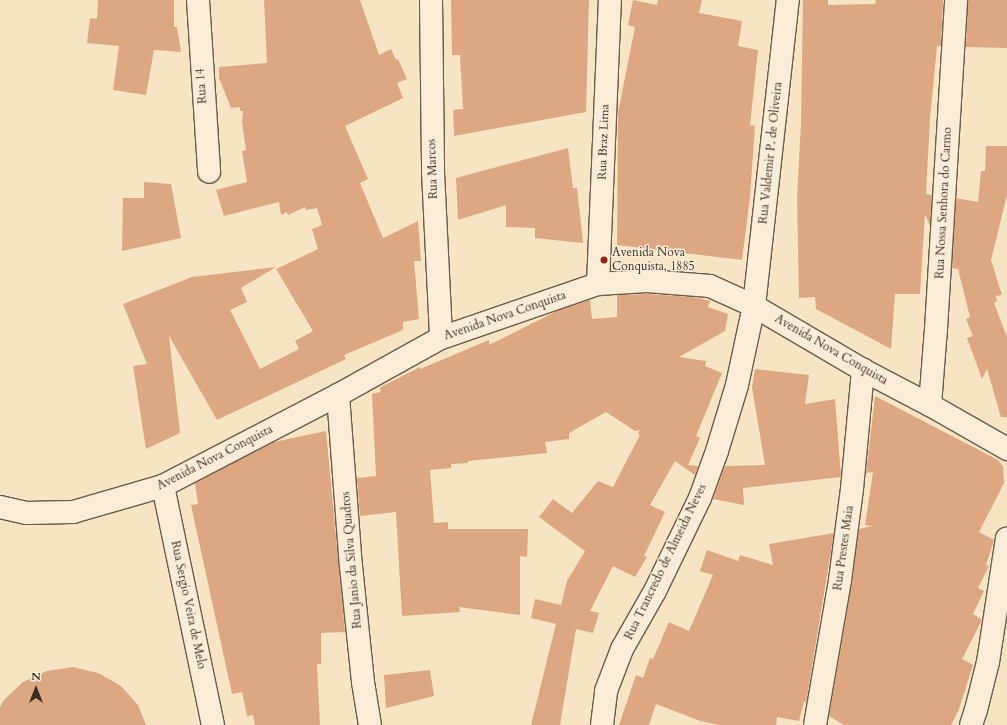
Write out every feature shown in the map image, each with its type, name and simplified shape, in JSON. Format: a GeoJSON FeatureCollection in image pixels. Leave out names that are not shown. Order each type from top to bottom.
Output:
{"type":"FeatureCollection","features":[{"type":"Feature","properties":{"kind":"street","name":"Rua 14"},"geometry":{"type":"LineString","coordinates":[[198,0],[209,172]]}},
{"type":"Feature","properties":{"kind":"street","name":"Rua Marcos"},"geometry":{"type":"LineString","coordinates":[[431,0],[433,172],[441,338]]}},
{"type":"Feature","properties":{"kind":"street","name":"Rua Braz Lima"},"geometry":{"type":"LineString","coordinates":[[598,284],[610,0]]}},
{"type":"Feature","properties":{"kind":"street","name":"Rua Valdemir P. de Oliveira"},"geometry":{"type":"LineString","coordinates":[[754,306],[788,0]]}},
{"type":"Feature","properties":{"kind":"street","name":"Rua Nossa Senhora do Carmo"},"geometry":{"type":"LineString","coordinates":[[930,405],[956,0]]}},
{"type":"Feature","properties":{"kind":"street","name":"Avenida Nova Conquista"},"geometry":{"type":"LineString","coordinates":[[0,507],[26,513],[72,512],[163,486],[338,395],[441,338],[598,284],[648,281],[710,286],[754,306],[863,370],[930,405],[1007,449]]}},
{"type":"Feature","properties":{"kind":"street","name":"Rua Trancredo de Almeida Neves"},"geometry":{"type":"LineString","coordinates":[[602,725],[606,691],[622,649],[655,591],[705,485],[717,451],[736,385],[754,306]]}},
{"type":"Feature","properties":{"kind":"street","name":"Rua Prestes Maia"},"geometry":{"type":"LineString","coordinates":[[815,725],[840,580],[851,496],[863,370]]}},
{"type":"Feature","properties":{"kind":"street","name":"Rua Janio da Silva Quadros"},"geometry":{"type":"LineString","coordinates":[[338,395],[351,566],[363,682],[370,725]]}},
{"type":"Feature","properties":{"kind":"street","name":"Rua Sergio Veira de Melo"},"geometry":{"type":"LineString","coordinates":[[163,486],[213,725]]}},
{"type":"Feature","properties":{"kind":"street"},"geometry":{"type":"LineString","coordinates":[[971,725],[988,662],[1007,538]]}},
{"type":"Feature","properties":{"kind":"building"},"geometry":{"type":"Polygon","coordinates":[[[98,0],[174,0],[174,27],[177,27],[181,52],[154,50],[146,95],[113,90],[119,46],[87,43],[90,18],[97,19],[98,0]]]}},
{"type":"Feature","properties":{"kind":"building"},"geometry":{"type":"Polygon","coordinates":[[[264,0],[360,0],[379,55],[391,49],[396,60],[398,59],[407,79],[397,83],[403,98],[345,126],[368,179],[360,183],[383,238],[418,221],[421,261],[414,261],[419,319],[403,322],[403,330],[344,355],[346,359],[217,420],[169,336],[180,433],[146,449],[133,366],[147,364],[123,304],[192,277],[276,267],[241,288],[247,302],[230,310],[260,369],[299,349],[295,341],[313,331],[276,269],[318,249],[312,229],[322,225],[317,208],[306,210],[305,207],[288,215],[287,212],[281,215],[279,202],[224,216],[216,190],[247,182],[242,151],[246,150],[242,122],[243,111],[240,111],[240,107],[231,108],[219,78],[219,67],[267,63],[264,0]]]}},
{"type":"Feature","properties":{"kind":"building"},"geometry":{"type":"Polygon","coordinates":[[[451,0],[589,0],[586,112],[454,136],[453,110],[463,109],[460,55],[452,55],[451,0]]]}},
{"type":"Feature","properties":{"kind":"building"},"geometry":{"type":"Polygon","coordinates":[[[633,0],[657,5],[658,0],[702,0],[699,13],[742,21],[738,46],[758,50],[750,125],[755,126],[750,197],[742,260],[617,245],[618,113],[635,27],[628,25],[633,0]]]}},
{"type":"Feature","properties":{"kind":"building"},"geometry":{"type":"Polygon","coordinates":[[[803,0],[828,0],[828,5],[875,4],[876,0],[943,0],[941,46],[937,46],[930,118],[926,194],[932,195],[930,226],[925,214],[920,294],[895,294],[891,349],[816,309],[815,297],[799,298],[797,198],[801,123],[803,0]]]}},
{"type":"Feature","properties":{"kind":"building"},"geometry":{"type":"Polygon","coordinates":[[[968,0],[1007,0],[1007,48],[966,47],[968,0]]]}},
{"type":"Feature","properties":{"kind":"building"},"geometry":{"type":"Polygon","coordinates":[[[986,146],[1007,146],[1007,195],[991,260],[1002,295],[996,296],[997,301],[994,303],[1007,337],[1007,417],[1001,417],[987,369],[982,379],[967,338],[973,336],[966,319],[970,317],[958,269],[952,268],[956,198],[978,202],[981,171],[985,171],[986,146]]]}},
{"type":"Feature","properties":{"kind":"building"},"geometry":{"type":"Polygon","coordinates":[[[568,148],[573,188],[577,188],[583,243],[535,238],[535,228],[506,227],[506,205],[458,220],[456,178],[568,148]]]}},
{"type":"Feature","properties":{"kind":"building"},"geometry":{"type":"Polygon","coordinates":[[[144,182],[171,184],[181,238],[122,251],[123,198],[144,198],[144,182]]]}},
{"type":"Feature","properties":{"kind":"building"},"geometry":{"type":"Polygon","coordinates":[[[647,294],[692,297],[710,301],[708,307],[728,314],[725,331],[679,357],[706,361],[705,366],[722,373],[696,436],[700,438],[688,465],[698,466],[695,475],[675,461],[650,505],[665,512],[644,556],[647,557],[635,577],[613,566],[590,611],[599,613],[593,633],[576,629],[560,725],[531,725],[556,624],[531,618],[535,599],[561,605],[567,581],[585,551],[539,517],[553,499],[572,513],[598,481],[613,487],[640,435],[638,433],[640,430],[635,431],[606,412],[569,433],[569,439],[545,442],[547,453],[468,461],[468,463],[451,464],[451,468],[430,470],[434,523],[448,522],[448,529],[528,529],[527,557],[520,556],[520,615],[459,607],[460,612],[402,616],[396,512],[360,516],[357,478],[376,476],[372,394],[380,392],[381,387],[420,367],[420,369],[489,340],[489,345],[559,310],[590,300],[592,319],[617,317],[617,295],[647,294]]]}},
{"type":"Feature","properties":{"kind":"building"},"geometry":{"type":"Polygon","coordinates":[[[755,369],[809,375],[805,404],[835,399],[841,477],[743,488],[744,505],[713,499],[725,466],[765,465],[752,387],[755,369]]]}},
{"type":"Feature","properties":{"kind":"building"},"geometry":{"type":"Polygon","coordinates":[[[875,396],[998,460],[1003,466],[1004,483],[979,532],[994,540],[986,565],[989,566],[978,588],[984,591],[973,614],[982,620],[962,659],[973,665],[959,709],[951,725],[844,725],[829,716],[852,582],[859,529],[872,526],[865,525],[873,472],[866,473],[875,396]]]}},
{"type":"Feature","properties":{"kind":"building"},"geometry":{"type":"Polygon","coordinates":[[[326,431],[345,632],[321,633],[321,664],[317,664],[320,725],[255,725],[253,715],[247,716],[242,692],[232,694],[191,505],[198,504],[195,483],[274,442],[326,431]]]}},
{"type":"Feature","properties":{"kind":"building"},"geometry":{"type":"Polygon","coordinates":[[[834,533],[806,703],[804,701],[799,721],[777,717],[776,725],[720,725],[700,721],[656,704],[649,725],[619,725],[636,675],[643,678],[650,658],[653,659],[669,622],[689,631],[713,575],[700,571],[707,550],[738,561],[740,555],[773,565],[769,544],[834,533]]]}},
{"type":"Feature","properties":{"kind":"building"},"geometry":{"type":"Polygon","coordinates":[[[73,667],[98,673],[121,686],[138,705],[146,725],[0,725],[0,707],[4,700],[23,682],[47,671],[73,667]]]}},
{"type":"Feature","properties":{"kind":"building"},"geometry":{"type":"Polygon","coordinates":[[[430,670],[434,696],[386,708],[384,675],[430,670]]]}},
{"type":"Feature","properties":{"kind":"place","name":"Avenida Nova Conquista, 1885"},"geometry":{"type":"Point","coordinates":[604,260]}}]}
